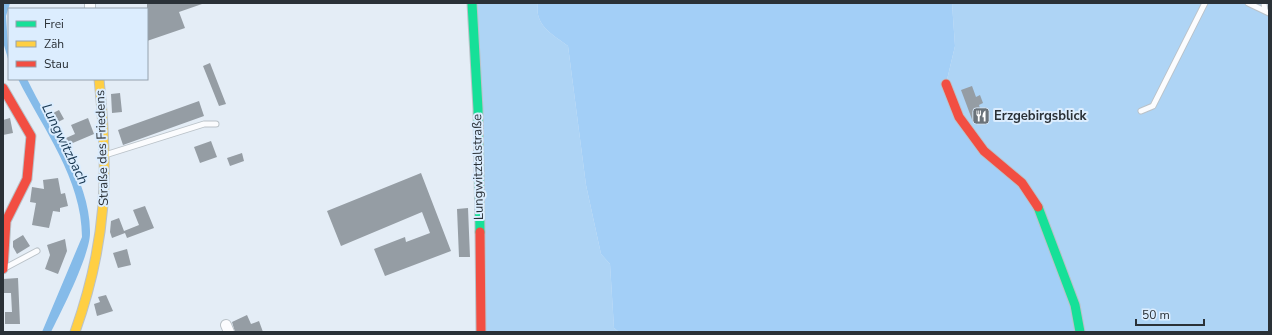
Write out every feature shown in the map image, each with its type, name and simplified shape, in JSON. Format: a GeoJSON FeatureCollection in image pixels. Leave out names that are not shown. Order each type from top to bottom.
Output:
{"type":"FeatureCollection","features":[{"type":"Feature","properties":{"kind":"street","name":"Lungwitztalstraße"},"geometry":{"type":"LineString","coordinates":[[472,3],[478,109],[480,332]]}},
{"type":"Feature","properties":{"kind":"street","name":"Straße des Friedens"},"geometry":{"type":"LineString","coordinates":[[75,332],[87,302],[98,257],[104,215],[104,155],[99,80]]}},
{"type":"Feature","properties":{"kind":"street"},"geometry":{"type":"LineString","coordinates":[[946,84],[959,117],[984,151],[1022,183],[1040,210],[1075,305],[1080,332]]}},
{"type":"Feature","properties":{"kind":"street"},"geometry":{"type":"LineString","coordinates":[[3,88],[31,136],[27,180],[6,221],[4,269]]}},
{"type":"Feature","properties":{"kind":"lane"},"geometry":{"type":"LineString","coordinates":[[1141,111],[1153,106],[1205,3]]}},
{"type":"Feature","properties":{"kind":"lane"},"geometry":{"type":"LineString","coordinates":[[1248,3],[1267,12]]}},
{"type":"Feature","properties":{"kind":"lane"},"geometry":{"type":"LineString","coordinates":[[1264,3],[1267,12]]}},
{"type":"Feature","properties":{"kind":"lane"},"geometry":{"type":"LineString","coordinates":[[104,155],[204,124],[216,124]]}},
{"type":"Feature","properties":{"kind":"lane"},"geometry":{"type":"LineString","coordinates":[[4,269],[37,251]]}},
{"type":"Feature","properties":{"kind":"shaded area"},"geometry":{"type":"Polygon","coordinates":[[[3,3],[10,3],[6,16],[8,59],[3,42],[3,3]]]}},
{"type":"Feature","properties":{"kind":"shaded area"},"geometry":{"type":"Polygon","coordinates":[[[477,3],[538,3],[537,11],[542,23],[550,33],[568,46],[586,185],[601,254],[610,264],[614,328],[619,332],[486,332],[477,3]]]}},
{"type":"Feature","properties":{"kind":"shaded area"},"geometry":{"type":"Polygon","coordinates":[[[538,3],[952,3],[955,46],[946,84],[959,117],[1040,210],[1080,332],[619,332],[614,328],[610,264],[601,254],[586,185],[568,46],[550,33],[542,23],[537,11],[538,3]]]}},
{"type":"Feature","properties":{"kind":"shaded area"},"geometry":{"type":"Polygon","coordinates":[[[952,3],[1269,3],[1269,332],[1080,332],[984,151],[946,84],[955,46],[952,3]]]}},
{"type":"Feature","properties":{"kind":"shaded area"},"geometry":{"type":"Polygon","coordinates":[[[19,80],[28,80],[67,153],[84,193],[90,233],[89,243],[81,268],[51,332],[42,332],[82,237],[80,216],[76,195],[68,175],[59,155],[19,80]]]}},
{"type":"Feature","properties":{"kind":"building"},"geometry":{"type":"Polygon","coordinates":[[[147,3],[202,4],[179,12],[185,28],[148,41],[147,3]]]}},
{"type":"Feature","properties":{"kind":"building"},"geometry":{"type":"Polygon","coordinates":[[[210,63],[226,104],[219,106],[203,66],[210,63]]]}},
{"type":"Feature","properties":{"kind":"building"},"geometry":{"type":"Polygon","coordinates":[[[972,86],[976,97],[980,95],[983,103],[979,105],[983,118],[973,122],[961,90],[972,86]]]}},
{"type":"Feature","properties":{"kind":"building"},"geometry":{"type":"Polygon","coordinates":[[[120,93],[122,112],[112,113],[111,94],[120,93]]]}},
{"type":"Feature","properties":{"kind":"building"},"geometry":{"type":"Polygon","coordinates":[[[199,101],[204,116],[123,145],[118,130],[199,101]]]}},
{"type":"Feature","properties":{"kind":"building"},"geometry":{"type":"Polygon","coordinates":[[[59,110],[64,119],[56,123],[51,114],[59,110]]]}},
{"type":"Feature","properties":{"kind":"building"},"geometry":{"type":"Polygon","coordinates":[[[10,118],[13,133],[3,135],[3,120],[10,118]]]}},
{"type":"Feature","properties":{"kind":"building"},"geometry":{"type":"Polygon","coordinates":[[[88,118],[94,134],[68,145],[66,138],[75,134],[71,125],[88,118]]]}},
{"type":"Feature","properties":{"kind":"building"},"geometry":{"type":"Polygon","coordinates":[[[211,141],[217,157],[200,163],[194,147],[211,141]]]}},
{"type":"Feature","properties":{"kind":"building"},"geometry":{"type":"Polygon","coordinates":[[[242,153],[244,161],[230,166],[227,158],[242,153]]]}},
{"type":"Feature","properties":{"kind":"building"},"geometry":{"type":"Polygon","coordinates":[[[421,173],[451,251],[385,276],[374,249],[405,237],[406,242],[430,233],[422,212],[341,246],[327,211],[421,173]]]}},
{"type":"Feature","properties":{"kind":"building"},"geometry":{"type":"Polygon","coordinates":[[[58,178],[61,194],[65,193],[68,206],[60,208],[60,212],[53,211],[49,228],[32,225],[36,203],[30,202],[32,187],[44,189],[43,180],[58,178]]]}},
{"type":"Feature","properties":{"kind":"building"},"geometry":{"type":"Polygon","coordinates":[[[145,206],[154,228],[127,238],[125,233],[112,238],[110,232],[111,221],[119,218],[124,231],[139,225],[133,210],[145,206]]]}},
{"type":"Feature","properties":{"kind":"building"},"geometry":{"type":"Polygon","coordinates":[[[468,208],[470,257],[459,257],[457,209],[468,208]]]}},
{"type":"Feature","properties":{"kind":"building"},"geometry":{"type":"Polygon","coordinates":[[[23,235],[30,246],[17,254],[13,247],[13,241],[23,235]]]}},
{"type":"Feature","properties":{"kind":"building"},"geometry":{"type":"Polygon","coordinates":[[[65,239],[67,251],[58,274],[45,269],[50,255],[47,245],[65,239]]]}},
{"type":"Feature","properties":{"kind":"building"},"geometry":{"type":"Polygon","coordinates":[[[127,249],[131,265],[118,268],[113,253],[127,249]]]}},
{"type":"Feature","properties":{"kind":"building"},"geometry":{"type":"Polygon","coordinates":[[[18,278],[20,324],[5,324],[5,312],[12,312],[11,293],[3,293],[3,279],[18,278]]]}},
{"type":"Feature","properties":{"kind":"building"},"geometry":{"type":"Polygon","coordinates":[[[106,295],[113,311],[97,316],[94,304],[100,302],[98,297],[106,295]]]}},
{"type":"Feature","properties":{"kind":"building"},"geometry":{"type":"Polygon","coordinates":[[[247,315],[251,324],[259,321],[263,332],[235,332],[232,322],[247,315]]]}},
{"type":"Feature","properties":{"kind":"traffic: fast"},"geometry":{"type":"LineString","coordinates":[[472,3],[478,109],[480,232]]}},
{"type":"Feature","properties":{"kind":"traffic: fast"},"geometry":{"type":"LineString","coordinates":[[1038,207],[1075,305],[1080,332]]}},
{"type":"Feature","properties":{"kind":"traffic: slow"},"geometry":{"type":"LineString","coordinates":[[75,332],[94,268],[103,207],[104,146],[99,80]]}},
{"type":"Feature","properties":{"kind":"traffic: jam"},"geometry":{"type":"LineString","coordinates":[[946,84],[959,117],[984,151],[1022,183],[1038,207]]}},
{"type":"Feature","properties":{"kind":"traffic: jam"},"geometry":{"type":"LineString","coordinates":[[3,88],[31,136],[27,179],[6,221],[3,269]]}},
{"type":"Feature","properties":{"kind":"traffic: jam"},"geometry":{"type":"LineString","coordinates":[[480,232],[481,332]]}},
{"type":"Feature","properties":{"kind":"place","name":"Erzgebirgsblick"},"geometry":{"type":"Point","coordinates":[981,116]}},
{"type":"Feature","properties":{"kind":"water label","name":"Lungwitzbach"},"geometry":{"type":"Point","coordinates":[65,144]}}]}
